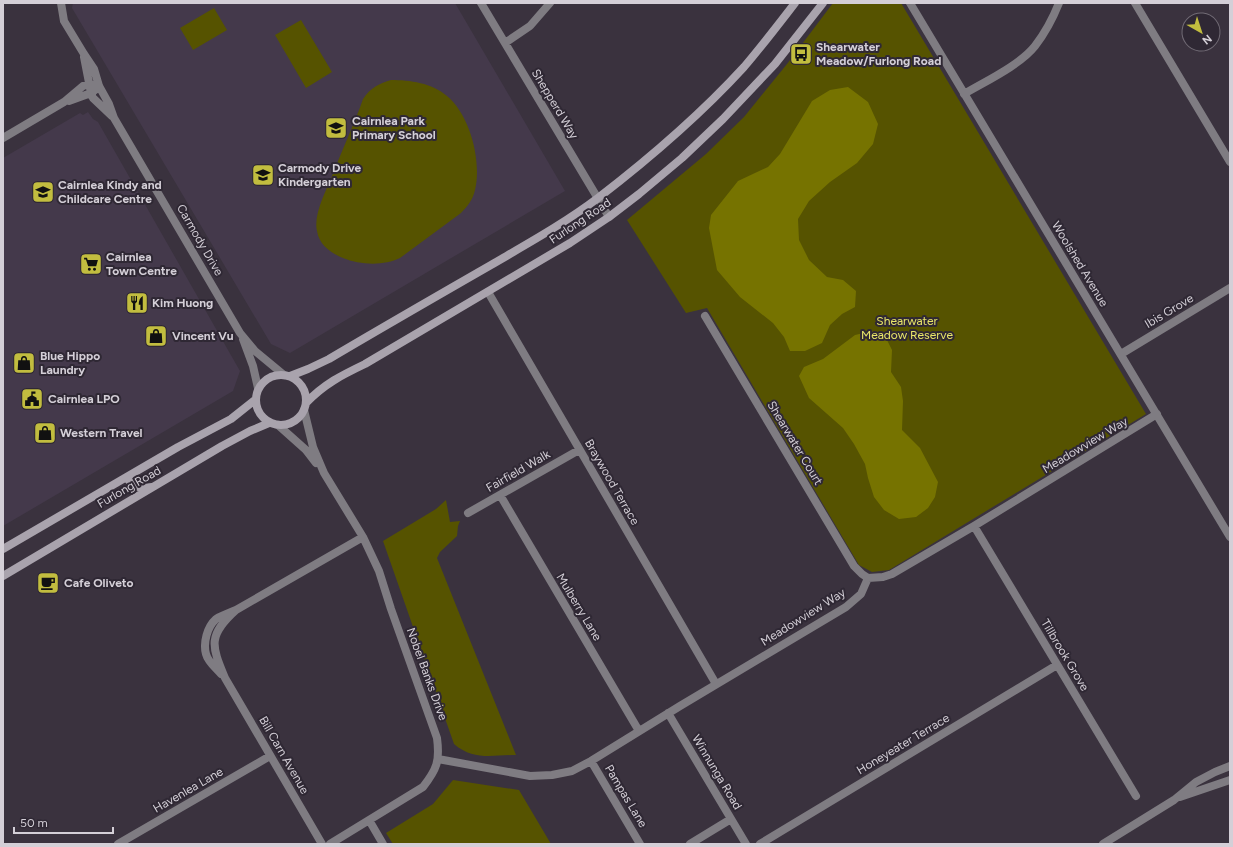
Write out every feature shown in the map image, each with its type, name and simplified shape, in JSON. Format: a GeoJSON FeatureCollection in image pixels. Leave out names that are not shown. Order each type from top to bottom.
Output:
{"type":"FeatureCollection","features":[{"type":"Feature","properties":{"kind":"main road","name":"Furlong Road"},"geometry":{"type":"LineString","coordinates":[[287,375],[308,369],[329,359],[544,234],[597,198],[650,156],[697,115],[744,67],[795,3]]}},
{"type":"Feature","properties":{"kind":"main road","name":"Furlong Road"},"geometry":{"type":"LineString","coordinates":[[305,406],[315,393],[333,380],[365,364],[570,243],[609,217],[639,194],[682,158],[723,120],[775,64],[823,3]]}},
{"type":"Feature","properties":{"kind":"main road"},"geometry":{"type":"LineString","coordinates":[[276,375],[287,375],[297,381],[303,387],[306,395],[305,406],[300,416],[294,422],[286,425],[278,426],[269,423],[259,414],[255,400],[258,388],[269,377],[276,375]]}},
{"type":"Feature","properties":{"kind":"main road","name":"Furlong Road"},"geometry":{"type":"LineString","coordinates":[[3,549],[191,440],[231,419],[255,400]]}},
{"type":"Feature","properties":{"kind":"main road","name":"Furlong Road"},"geometry":{"type":"LineString","coordinates":[[3,576],[222,446],[269,423]]}},
{"type":"Feature","properties":{"kind":"main road"},"geometry":{"type":"LineString","coordinates":[[126,478],[136,487],[143,488],[154,486]]}},
{"type":"Feature","properties":{"kind":"street","name":"Carmody Drive"},"geometry":{"type":"LineString","coordinates":[[61,3],[64,21],[94,69],[99,86],[109,104],[114,118],[240,333],[253,366],[258,388]]}},
{"type":"Feature","properties":{"kind":"street","name":"Shepperd Way"},"geometry":{"type":"LineString","coordinates":[[481,3],[609,217]]}},
{"type":"Feature","properties":{"kind":"street"},"geometry":{"type":"LineString","coordinates":[[505,43],[530,26],[550,3]]}},
{"type":"Feature","properties":{"kind":"street","name":"Woolshed Avenue"},"geometry":{"type":"LineString","coordinates":[[910,3],[1230,537]]}},
{"type":"Feature","properties":{"kind":"street"},"geometry":{"type":"LineString","coordinates":[[964,94],[1015,63],[1035,46],[1054,18],[1060,3]]}},
{"type":"Feature","properties":{"kind":"street"},"geometry":{"type":"LineString","coordinates":[[1135,3],[1230,162]]}},
{"type":"Feature","properties":{"kind":"street","name":"Carmody Drive"},"geometry":{"type":"LineString","coordinates":[[84,54],[88,84],[91,94],[93,98],[114,118]]}},
{"type":"Feature","properties":{"kind":"street"},"geometry":{"type":"LineString","coordinates":[[3,138],[64,102],[83,86],[88,84],[99,86]]}},
{"type":"Feature","properties":{"kind":"street"},"geometry":{"type":"LineString","coordinates":[[64,102],[91,94],[99,86]]}},
{"type":"Feature","properties":{"kind":"street","name":"Ibis Grove"},"geometry":{"type":"LineString","coordinates":[[1121,354],[1230,288]]}},
{"type":"Feature","properties":{"kind":"street","name":"Braywood Terrace"},"geometry":{"type":"LineString","coordinates":[[488,292],[716,684]]}},
{"type":"Feature","properties":{"kind":"street","name":"Shearwater Court"},"geometry":{"type":"LineString","coordinates":[[705,316],[854,566],[868,578]]}},
{"type":"Feature","properties":{"kind":"street","name":"Carmody Drive"},"geometry":{"type":"LineString","coordinates":[[240,333],[255,351],[287,375]]}},
{"type":"Feature","properties":{"kind":"street","name":"Nobel Banks Drive"},"geometry":{"type":"LineString","coordinates":[[305,406],[313,448],[324,473]]}},
{"type":"Feature","properties":{"kind":"street","name":"Meadowview Way"},"geometry":{"type":"LineString","coordinates":[[438,759],[530,776],[552,775],[572,771],[846,607],[861,594],[868,578],[883,577],[892,574],[974,526],[1157,414]]}},
{"type":"Feature","properties":{"kind":"street","name":"Nobel Banks Drive"},"geometry":{"type":"LineString","coordinates":[[278,426],[306,450],[324,473],[363,537],[379,571],[391,610],[437,738],[439,754],[434,773],[423,787],[330,844]]}},
{"type":"Feature","properties":{"kind":"street","name":"Fairfield Walk"},"geometry":{"type":"LineString","coordinates":[[468,513],[579,450]]}},
{"type":"Feature","properties":{"kind":"street","name":"Mulberry Lane"},"geometry":{"type":"LineString","coordinates":[[500,496],[639,731]]}},
{"type":"Feature","properties":{"kind":"street","name":"Tillbrook Grove"},"geometry":{"type":"LineString","coordinates":[[974,526],[1136,796]]}},
{"type":"Feature","properties":{"kind":"street","name":"Bill Carn Avenue"},"geometry":{"type":"LineString","coordinates":[[322,844],[224,678],[215,655],[214,644],[216,634],[224,621],[236,610],[363,537]]}},
{"type":"Feature","properties":{"kind":"street","name":"Honeyeater Terrace"},"geometry":{"type":"LineString","coordinates":[[760,844],[1057,665]]}},
{"type":"Feature","properties":{"kind":"street","name":"Winnunga Road"},"geometry":{"type":"LineString","coordinates":[[668,713],[746,844]]}},
{"type":"Feature","properties":{"kind":"street","name":"Havenlea Lane"},"geometry":{"type":"LineString","coordinates":[[118,844],[270,756]]}},
{"type":"Feature","properties":{"kind":"street","name":"Pampas Lane"},"geometry":{"type":"LineString","coordinates":[[591,761],[640,844]]}},
{"type":"Feature","properties":{"kind":"street"},"geometry":{"type":"LineString","coordinates":[[1103,844],[1174,800],[1196,782],[1230,766]]}},
{"type":"Feature","properties":{"kind":"street"},"geometry":{"type":"LineString","coordinates":[[1174,800],[1230,780]]}},
{"type":"Feature","properties":{"kind":"street"},"geometry":{"type":"LineString","coordinates":[[369,820],[383,844]]}},
{"type":"Feature","properties":{"kind":"street"},"geometry":{"type":"LineString","coordinates":[[690,844],[731,820]]}},
{"type":"Feature","properties":{"kind":"shaded area","name":"Cairnlea Park Primary School"},"geometry":{"type":"Polygon","coordinates":[[[73,3],[455,3],[565,191],[290,353],[271,344],[72,8],[73,3]]]}},
{"type":"Feature","properties":{"kind":"shaded area"},"geometry":{"type":"Polygon","coordinates":[[[848,87],[868,102],[878,124],[873,144],[857,163],[830,182],[809,201],[798,219],[799,240],[809,260],[827,277],[843,280],[856,291],[855,307],[842,314],[830,325],[822,343],[805,351],[790,351],[784,337],[773,323],[740,297],[717,270],[709,228],[711,215],[738,181],[768,167],[780,154],[812,101],[830,90],[848,87]]]}},
{"type":"Feature","properties":{"kind":"shaded area","name":"Cairnlea Town Centre"},"geometry":{"type":"Polygon","coordinates":[[[88,112],[93,119],[98,122],[240,371],[233,391],[3,526],[3,158],[80,113],[83,115],[88,112]]]}},
{"type":"Feature","properties":{"kind":"shaded area"},"geometry":{"type":"Polygon","coordinates":[[[872,331],[886,338],[892,350],[891,372],[901,387],[903,401],[902,430],[920,448],[938,482],[935,497],[928,508],[916,517],[899,519],[884,510],[874,497],[865,464],[854,444],[843,428],[809,398],[799,376],[804,367],[823,359],[855,335],[872,331]]]}},
{"type":"Feature","properties":{"kind":"green space","name":"Shearwater Meadow Reserve"},"geometry":{"type":"Polygon","coordinates":[[[833,3],[901,3],[1146,414],[889,570],[872,572],[859,565],[707,308],[686,313],[627,220],[706,154],[744,117],[787,64],[833,3]]]}},
{"type":"Feature","properties":{"kind":"green space"},"geometry":{"type":"Polygon","coordinates":[[[214,8],[227,30],[193,50],[180,28],[214,8]]]}},
{"type":"Feature","properties":{"kind":"green space"},"geometry":{"type":"Polygon","coordinates":[[[301,20],[332,72],[306,88],[275,35],[301,20]]]}},
{"type":"Feature","properties":{"kind":"green space"},"geometry":{"type":"Polygon","coordinates":[[[391,80],[428,85],[447,96],[455,104],[468,126],[472,139],[477,166],[475,190],[470,202],[461,213],[400,258],[394,261],[372,264],[357,262],[339,256],[326,248],[318,236],[316,225],[318,211],[363,99],[376,86],[391,80]]]}},
{"type":"Feature","properties":{"kind":"green space"},"geometry":{"type":"Polygon","coordinates":[[[446,500],[450,522],[460,521],[457,536],[440,552],[437,558],[516,755],[476,755],[461,749],[454,744],[383,541],[436,509],[446,500]]]}},
{"type":"Feature","properties":{"kind":"green space"},"geometry":{"type":"Polygon","coordinates":[[[453,780],[519,790],[551,844],[393,844],[386,833],[433,804],[453,780]]]}},
{"type":"Feature","properties":{"kind":"place","name":"Shearwater Meadow/Furlong Road"},"geometry":{"type":"Point","coordinates":[801,54]}},
{"type":"Feature","properties":{"kind":"place","name":"Cairnlea Park Primary School"},"geometry":{"type":"Point","coordinates":[336,128]}},
{"type":"Feature","properties":{"kind":"place","name":"Carmody Drive Kindergarten"},"geometry":{"type":"Point","coordinates":[263,175]}},
{"type":"Feature","properties":{"kind":"place","name":"Cairnlea Kindy and Childcare Centre"},"geometry":{"type":"Point","coordinates":[43,192]}},
{"type":"Feature","properties":{"kind":"place","name":"Cairnlea Town Centre"},"geometry":{"type":"Point","coordinates":[91,264]}},
{"type":"Feature","properties":{"kind":"place","name":"Kim Huong"},"geometry":{"type":"Point","coordinates":[137,303]}},
{"type":"Feature","properties":{"kind":"place","name":"Vincent Vu"},"geometry":{"type":"Point","coordinates":[156,336]}},
{"type":"Feature","properties":{"kind":"place","name":"Blue Hippo Laundry"},"geometry":{"type":"Point","coordinates":[24,363]}},
{"type":"Feature","properties":{"kind":"place","name":"Cairnlea LPO"},"geometry":{"type":"Point","coordinates":[32,399]}},
{"type":"Feature","properties":{"kind":"place","name":"Western Travel"},"geometry":{"type":"Point","coordinates":[45,433]}},
{"type":"Feature","properties":{"kind":"place","name":"Cafe Oliveto"},"geometry":{"type":"Point","coordinates":[48,583]}}]}
